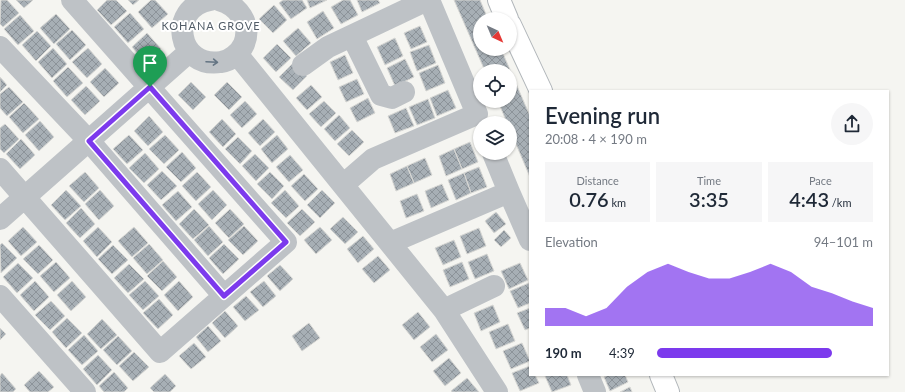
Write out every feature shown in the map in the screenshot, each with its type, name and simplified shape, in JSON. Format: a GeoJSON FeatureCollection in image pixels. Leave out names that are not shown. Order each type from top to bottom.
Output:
{"type":"FeatureCollection","features":[{"type":"Feature","properties":{"kind":"main road"},"geometry":{"type":"LineString","coordinates":[[499,0],[504,12]]}},
{"type":"Feature","properties":{"kind":"main road"},"geometry":{"type":"LineString","coordinates":[[517,40],[541,90]]}},
{"type":"Feature","properties":{"kind":"main road"},"geometry":{"type":"LineString","coordinates":[[661,376],[668,392]]}},
{"type":"Feature","properties":{"kind":"street"},"geometry":{"type":"LineString","coordinates":[[0,169],[160,352],[286,242],[72,0]]}},
{"type":"Feature","properties":{"kind":"street"},"geometry":{"type":"LineString","coordinates":[[303,65],[328,47],[428,0],[478,116]]}},
{"type":"Feature","properties":{"kind":"street"},"geometry":{"type":"LineString","coordinates":[[196,2],[185,17],[182,29],[183,42],[189,52],[200,60],[212,64],[226,61],[237,54],[244,44],[246,32],[244,19],[235,3]]}},
{"type":"Feature","properties":{"kind":"street"},"geometry":{"type":"LineString","coordinates":[[352,36],[381,95],[392,98],[404,92]]}},
{"type":"Feature","properties":{"kind":"street"},"geometry":{"type":"LineString","coordinates":[[0,47],[89,141],[224,296]]}},
{"type":"Feature","properties":{"kind":"street"},"geometry":{"type":"LineString","coordinates":[[0,219],[189,52]]}},
{"type":"Feature","properties":{"kind":"street"},"geometry":{"type":"LineString","coordinates":[[237,54],[444,310],[497,392]]}},
{"type":"Feature","properties":{"kind":"street"},"geometry":{"type":"LineString","coordinates":[[343,185],[373,159],[473,121]]}},
{"type":"Feature","properties":{"kind":"street"},"geometry":{"type":"LineString","coordinates":[[496,160],[529,238]]}},
{"type":"Feature","properties":{"kind":"street"},"geometry":{"type":"LineString","coordinates":[[390,243],[509,192]]}},
{"type":"Feature","properties":{"kind":"street"},"geometry":{"type":"LineString","coordinates":[[444,310],[494,286]]}},
{"type":"Feature","properties":{"kind":"street"},"geometry":{"type":"LineString","coordinates":[[0,296],[85,392]]}},
{"type":"Feature","properties":{"kind":"street"},"geometry":{"type":"LineString","coordinates":[[588,376],[595,392]]}},
{"type":"Feature","properties":{"kind":"building"},"geometry":{"type":"Polygon","coordinates":[[[1,0],[7,0],[19,13],[3,27],[0,24],[1,0]]]}},
{"type":"Feature","properties":{"kind":"building"},"geometry":{"type":"Polygon","coordinates":[[[16,0],[33,0],[24,8],[16,0]]]}},
{"type":"Feature","properties":{"kind":"building"},"geometry":{"type":"Polygon","coordinates":[[[107,0],[116,0],[127,11],[111,25],[97,10],[107,0]]]}},
{"type":"Feature","properties":{"kind":"building"},"geometry":{"type":"Polygon","coordinates":[[[128,0],[139,0],[133,5],[128,0]]]}},
{"type":"Feature","properties":{"kind":"building"},"geometry":{"type":"Polygon","coordinates":[[[151,0],[155,0],[168,14],[152,28],[138,12],[151,0]]]}},
{"type":"Feature","properties":{"kind":"building"},"geometry":{"type":"Polygon","coordinates":[[[283,0],[302,0],[307,8],[291,19],[279,3],[283,0]]]}},
{"type":"Feature","properties":{"kind":"building"},"geometry":{"type":"Polygon","coordinates":[[[307,0],[327,0],[310,8],[307,0]]]}},
{"type":"Feature","properties":{"kind":"building"},"geometry":{"type":"Polygon","coordinates":[[[343,0],[350,0],[358,15],[341,24],[331,7],[343,0]]]}},
{"type":"Feature","properties":{"kind":"building"},"geometry":{"type":"Polygon","coordinates":[[[357,0],[378,0],[380,3],[362,12],[357,0]]]}},
{"type":"Feature","properties":{"kind":"building"},"geometry":{"type":"Polygon","coordinates":[[[454,0],[480,0],[485,12],[473,12],[473,44],[454,0]]]}},
{"type":"Feature","properties":{"kind":"building"},"geometry":{"type":"Polygon","coordinates":[[[274,5],[287,20],[273,33],[259,19],[274,5]]]}},
{"type":"Feature","properties":{"kind":"building"},"geometry":{"type":"Polygon","coordinates":[[[323,11],[334,28],[317,39],[307,22],[323,11]]]}},
{"type":"Feature","properties":{"kind":"building"},"geometry":{"type":"Polygon","coordinates":[[[130,13],[144,29],[128,43],[114,27],[130,13]]]}},
{"type":"Feature","properties":{"kind":"building"},"geometry":{"type":"Polygon","coordinates":[[[56,14],[70,29],[54,44],[40,28],[56,14]]]}},
{"type":"Feature","properties":{"kind":"building"},"geometry":{"type":"Polygon","coordinates":[[[20,15],[34,31],[18,45],[4,29],[20,15]]]}},
{"type":"Feature","properties":{"kind":"building"},"geometry":{"type":"Polygon","coordinates":[[[420,26],[427,42],[411,49],[404,33],[420,26]]]}},
{"type":"Feature","properties":{"kind":"building"},"geometry":{"type":"Polygon","coordinates":[[[298,28],[311,43],[296,56],[283,41],[298,28]]]}},
{"type":"Feature","properties":{"kind":"building"},"geometry":{"type":"Polygon","coordinates":[[[72,30],[86,45],[70,60],[56,44],[72,30]]]}},
{"type":"Feature","properties":{"kind":"building"},"geometry":{"type":"Polygon","coordinates":[[[37,31],[51,46],[36,61],[22,45],[37,31]]]}},
{"type":"Feature","properties":{"kind":"building"},"geometry":{"type":"Polygon","coordinates":[[[147,33],[161,49],[146,63],[132,47],[147,33]]]}},
{"type":"Feature","properties":{"kind":"building"},"geometry":{"type":"Polygon","coordinates":[[[395,38],[403,56],[385,65],[377,47],[395,38]]]}},
{"type":"Feature","properties":{"kind":"building"},"geometry":{"type":"Polygon","coordinates":[[[277,44],[291,58],[276,72],[263,58],[277,44]]]}},
{"type":"Feature","properties":{"kind":"building"},"geometry":{"type":"Polygon","coordinates":[[[429,45],[436,63],[417,71],[410,52],[429,45]]]}},
{"type":"Feature","properties":{"kind":"building"},"geometry":{"type":"Polygon","coordinates":[[[53,48],[67,64],[52,78],[38,62],[53,48]]]}},
{"type":"Feature","properties":{"kind":"building"},"geometry":{"type":"Polygon","coordinates":[[[88,48],[102,64],[87,78],[72,62],[88,48]]]}},
{"type":"Feature","properties":{"kind":"building"},"geometry":{"type":"Polygon","coordinates":[[[345,55],[353,73],[338,80],[330,62],[345,55]]]}},
{"type":"Feature","properties":{"kind":"building"},"geometry":{"type":"Polygon","coordinates":[[[478,56],[504,56],[507,64],[482,64],[478,56]]]}},
{"type":"Feature","properties":{"kind":"building"},"geometry":{"type":"Polygon","coordinates":[[[405,59],[414,77],[395,86],[387,68],[405,59]]]}},
{"type":"Feature","properties":{"kind":"building"},"geometry":{"type":"Polygon","coordinates":[[[294,62],[307,76],[293,90],[279,77],[294,62]]]}},
{"type":"Feature","properties":{"kind":"building"},"geometry":{"type":"Polygon","coordinates":[[[438,65],[445,83],[426,91],[419,73],[438,65]]]}},
{"type":"Feature","properties":{"kind":"building"},"geometry":{"type":"Polygon","coordinates":[[[68,67],[83,83],[67,97],[53,81],[68,67]]]}},
{"type":"Feature","properties":{"kind":"building"},"geometry":{"type":"Polygon","coordinates":[[[105,68],[119,83],[104,97],[90,82],[105,68]]]}},
{"type":"Feature","properties":{"kind":"building"},"geometry":{"type":"Polygon","coordinates":[[[0,77],[7,85],[0,92],[0,77]]]}},
{"type":"Feature","properties":{"kind":"building"},"geometry":{"type":"Polygon","coordinates":[[[357,79],[364,94],[346,102],[339,87],[357,79]]]}},
{"type":"Feature","properties":{"kind":"building"},"geometry":{"type":"Polygon","coordinates":[[[191,82],[206,97],[193,110],[178,95],[191,82]]]}},
{"type":"Feature","properties":{"kind":"building"},"geometry":{"type":"Polygon","coordinates":[[[227,82],[242,97],[229,110],[214,95],[227,82]]]}},
{"type":"Feature","properties":{"kind":"building"},"geometry":{"type":"Polygon","coordinates":[[[311,85],[322,97],[307,110],[296,98],[311,85]]]}},
{"type":"Feature","properties":{"kind":"building"},"geometry":{"type":"Polygon","coordinates":[[[86,86],[100,101],[85,115],[71,100],[86,86]]]}},
{"type":"Feature","properties":{"kind":"building"},"geometry":{"type":"Polygon","coordinates":[[[517,86],[529,114],[529,175],[517,146],[517,116],[504,116],[501,108],[517,108],[517,86]]]}},
{"type":"Feature","properties":{"kind":"building"},"geometry":{"type":"Polygon","coordinates":[[[9,87],[23,102],[7,116],[0,108],[0,94],[9,87]]]}},
{"type":"Feature","properties":{"kind":"building"},"geometry":{"type":"Polygon","coordinates":[[[448,90],[456,108],[437,116],[430,98],[448,90]]]}},
{"type":"Feature","properties":{"kind":"building"},"geometry":{"type":"Polygon","coordinates":[[[368,98],[375,113],[357,122],[350,108],[368,98]]]}},
{"type":"Feature","properties":{"kind":"building"},"geometry":{"type":"Polygon","coordinates":[[[428,99],[435,118],[417,125],[409,107],[428,99]]]}},
{"type":"Feature","properties":{"kind":"building"},"geometry":{"type":"Polygon","coordinates":[[[245,101],[257,114],[242,128],[230,115],[245,101]]]}},
{"type":"Feature","properties":{"kind":"building"},"geometry":{"type":"Polygon","coordinates":[[[324,101],[336,113],[321,127],[309,114],[324,101]]]}},
{"type":"Feature","properties":{"kind":"building"},"geometry":{"type":"Polygon","coordinates":[[[24,103],[39,119],[23,133],[9,117],[24,103]]]}},
{"type":"Feature","properties":{"kind":"building"},"geometry":{"type":"Polygon","coordinates":[[[406,108],[414,126],[395,133],[388,116],[406,108]]]}},
{"type":"Feature","properties":{"kind":"building"},"geometry":{"type":"Polygon","coordinates":[[[339,115],[350,128],[335,141],[324,129],[339,115]]]}},
{"type":"Feature","properties":{"kind":"building"},"geometry":{"type":"Polygon","coordinates":[[[149,116],[163,132],[148,146],[134,131],[149,116]]]}},
{"type":"Feature","properties":{"kind":"building"},"geometry":{"type":"Polygon","coordinates":[[[222,119],[236,134],[223,147],[209,132],[222,119]]]}},
{"type":"Feature","properties":{"kind":"building"},"geometry":{"type":"Polygon","coordinates":[[[263,119],[275,132],[260,146],[248,133],[263,119]]]}},
{"type":"Feature","properties":{"kind":"building"},"geometry":{"type":"Polygon","coordinates":[[[40,121],[54,137],[39,151],[25,135],[40,121]]]}},
{"type":"Feature","properties":{"kind":"building"},"geometry":{"type":"Polygon","coordinates":[[[5,124],[19,139],[4,153],[0,149],[0,128],[5,124]]]}},
{"type":"Feature","properties":{"kind":"building"},"geometry":{"type":"Polygon","coordinates":[[[352,130],[364,142],[349,156],[337,144],[352,130]]]}},
{"type":"Feature","properties":{"kind":"building"},"geometry":{"type":"Polygon","coordinates":[[[129,135],[143,150],[127,164],[113,149],[129,135]]]}},
{"type":"Feature","properties":{"kind":"building"},"geometry":{"type":"Polygon","coordinates":[[[165,135],[179,150],[164,164],[149,149],[165,135]]]}},
{"type":"Feature","properties":{"kind":"building"},"geometry":{"type":"Polygon","coordinates":[[[277,135],[288,149],[272,163],[261,149],[277,135]]]}},
{"type":"Feature","properties":{"kind":"building"},"geometry":{"type":"Polygon","coordinates":[[[238,137],[252,151],[240,164],[225,149],[238,137]]]}},
{"type":"Feature","properties":{"kind":"building"},"geometry":{"type":"Polygon","coordinates":[[[21,139],[35,155],[20,169],[6,154],[21,139]]]}},
{"type":"Feature","properties":{"kind":"building"},"geometry":{"type":"Polygon","coordinates":[[[470,142],[473,150],[473,160],[477,160],[478,162],[462,169],[454,149],[470,142]]]}},
{"type":"Feature","properties":{"kind":"building"},"geometry":{"type":"Polygon","coordinates":[[[454,149],[462,169],[446,176],[439,156],[454,149]]]}},
{"type":"Feature","properties":{"kind":"building"},"geometry":{"type":"Polygon","coordinates":[[[182,152],[196,168],[181,182],[166,167],[182,152]]]}},
{"type":"Feature","properties":{"kind":"building"},"geometry":{"type":"Polygon","coordinates":[[[145,153],[159,169],[144,183],[129,168],[145,153]]]}},
{"type":"Feature","properties":{"kind":"building"},"geometry":{"type":"Polygon","coordinates":[[[255,154],[269,168],[256,181],[242,166],[255,154]]]}},
{"type":"Feature","properties":{"kind":"building"},"geometry":{"type":"Polygon","coordinates":[[[290,155],[303,170],[289,182],[276,167],[290,155]]]}},
{"type":"Feature","properties":{"kind":"building"},"geometry":{"type":"Polygon","coordinates":[[[425,158],[432,175],[414,183],[407,166],[425,158]]]}},
{"type":"Feature","properties":{"kind":"building"},"geometry":{"type":"Polygon","coordinates":[[[407,166],[414,183],[396,191],[390,174],[407,166]]]}},
{"type":"Feature","properties":{"kind":"building"},"geometry":{"type":"Polygon","coordinates":[[[479,167],[487,187],[471,193],[464,173],[479,167]]]}},
{"type":"Feature","properties":{"kind":"building"},"geometry":{"type":"Polygon","coordinates":[[[162,171],[177,186],[161,200],[147,185],[162,171]]]}},
{"type":"Feature","properties":{"kind":"building"},"geometry":{"type":"Polygon","coordinates":[[[85,172],[99,188],[84,202],[69,186],[85,172]]]}},
{"type":"Feature","properties":{"kind":"building"},"geometry":{"type":"Polygon","coordinates":[[[197,172],[211,187],[196,201],[182,186],[197,172]]]}},
{"type":"Feature","properties":{"kind":"building"},"geometry":{"type":"Polygon","coordinates":[[[270,172],[284,186],[272,199],[257,184],[270,172]]]}},
{"type":"Feature","properties":{"kind":"building"},"geometry":{"type":"Polygon","coordinates":[[[464,173],[471,193],[456,200],[448,180],[464,173]]]}},
{"type":"Feature","properties":{"kind":"building"},"geometry":{"type":"Polygon","coordinates":[[[304,174],[318,189],[305,201],[291,186],[304,174]]]}},
{"type":"Feature","properties":{"kind":"building"},"geometry":{"type":"Polygon","coordinates":[[[442,184],[449,200],[431,208],[425,191],[442,184]]]}},
{"type":"Feature","properties":{"kind":"building"},"geometry":{"type":"Polygon","coordinates":[[[66,190],[81,206],[65,220],[51,205],[66,190]]]}},
{"type":"Feature","properties":{"kind":"building"},"geometry":{"type":"Polygon","coordinates":[[[100,190],[114,206],[99,220],[85,204],[100,190]]]}},
{"type":"Feature","properties":{"kind":"building"},"geometry":{"type":"Polygon","coordinates":[[[213,190],[227,205],[212,220],[198,204],[213,190]]]}},
{"type":"Feature","properties":{"kind":"building"},"geometry":{"type":"Polygon","coordinates":[[[285,190],[299,206],[286,218],[271,203],[285,190]]]}},
{"type":"Feature","properties":{"kind":"building"},"geometry":{"type":"Polygon","coordinates":[[[322,190],[335,203],[320,218],[307,205],[322,190]]]}},
{"type":"Feature","properties":{"kind":"building"},"geometry":{"type":"Polygon","coordinates":[[[178,191],[192,207],[176,221],[162,205],[178,191]]]}},
{"type":"Feature","properties":{"kind":"building"},"geometry":{"type":"Polygon","coordinates":[[[417,194],[424,211],[406,218],[400,201],[417,194]]]}},
{"type":"Feature","properties":{"kind":"building"},"geometry":{"type":"Polygon","coordinates":[[[81,208],[95,224],[80,238],[66,223],[81,208]]]}},
{"type":"Feature","properties":{"kind":"building"},"geometry":{"type":"Polygon","coordinates":[[[194,209],[209,225],[193,239],[179,224],[194,209]]]}},
{"type":"Feature","properties":{"kind":"building"},"geometry":{"type":"Polygon","coordinates":[[[230,209],[244,224],[229,238],[215,223],[230,209]]]}},
{"type":"Feature","properties":{"kind":"building"},"geometry":{"type":"Polygon","coordinates":[[[302,209],[315,222],[300,236],[287,223],[302,209]]]}},
{"type":"Feature","properties":{"kind":"building"},"geometry":{"type":"Polygon","coordinates":[[[496,212],[506,224],[494,233],[485,221],[496,212]]]}},
{"type":"Feature","properties":{"kind":"building"},"geometry":{"type":"Polygon","coordinates":[[[343,217],[358,232],[345,244],[330,229],[343,217]]]}},
{"type":"Feature","properties":{"kind":"building"},"geometry":{"type":"Polygon","coordinates":[[[209,226],[223,242],[208,256],[194,240],[209,226]]]}},
{"type":"Feature","properties":{"kind":"building"},"geometry":{"type":"Polygon","coordinates":[[[244,226],[258,241],[243,255],[228,240],[244,226]]]}},
{"type":"Feature","properties":{"kind":"building"},"geometry":{"type":"Polygon","coordinates":[[[23,227],[37,242],[21,256],[8,241],[23,227]]]}},
{"type":"Feature","properties":{"kind":"building"},"geometry":{"type":"Polygon","coordinates":[[[98,227],[112,242],[97,257],[83,241],[98,227]]]}},
{"type":"Feature","properties":{"kind":"building"},"geometry":{"type":"Polygon","coordinates":[[[134,227],[148,243],[132,257],[118,241],[134,227]]]}},
{"type":"Feature","properties":{"kind":"building"},"geometry":{"type":"Polygon","coordinates":[[[320,227],[332,240],[316,254],[304,240],[320,227]]]}},
{"type":"Feature","properties":{"kind":"building"},"geometry":{"type":"Polygon","coordinates":[[[479,228],[486,246],[467,254],[460,236],[479,228]]]}},
{"type":"Feature","properties":{"kind":"building"},"geometry":{"type":"Polygon","coordinates":[[[504,230],[511,238],[501,247],[494,240],[504,230]]]}},
{"type":"Feature","properties":{"kind":"building"},"geometry":{"type":"Polygon","coordinates":[[[363,236],[374,249],[358,263],[347,249],[363,236]]]}},
{"type":"Feature","properties":{"kind":"building"},"geometry":{"type":"Polygon","coordinates":[[[454,240],[461,257],[443,265],[435,248],[454,240]]]}},
{"type":"Feature","properties":{"kind":"building"},"geometry":{"type":"Polygon","coordinates":[[[2,243],[17,258],[1,273],[0,245],[2,243]]]}},
{"type":"Feature","properties":{"kind":"building"},"geometry":{"type":"Polygon","coordinates":[[[149,244],[163,260],[147,274],[133,258],[149,244]]]}},
{"type":"Feature","properties":{"kind":"building"},"geometry":{"type":"Polygon","coordinates":[[[224,244],[239,259],[223,274],[209,258],[224,244]]]}},
{"type":"Feature","properties":{"kind":"building"},"geometry":{"type":"Polygon","coordinates":[[[39,245],[53,260],[38,274],[23,259],[39,245]]]}},
{"type":"Feature","properties":{"kind":"building"},"geometry":{"type":"Polygon","coordinates":[[[113,245],[128,260],[112,274],[98,259],[113,245]]]}},
{"type":"Feature","properties":{"kind":"building"},"geometry":{"type":"Polygon","coordinates":[[[487,254],[494,271],[475,279],[468,262],[487,254]]]}},
{"type":"Feature","properties":{"kind":"building"},"geometry":{"type":"Polygon","coordinates":[[[378,256],[390,270],[374,283],[362,269],[378,256]]]}},
{"type":"Feature","properties":{"kind":"building"},"geometry":{"type":"Polygon","coordinates":[[[163,261],[177,277],[162,291],[147,276],[163,261]]]}},
{"type":"Feature","properties":{"kind":"building"},"geometry":{"type":"Polygon","coordinates":[[[56,262],[70,278],[54,292],[40,276],[56,262]]]}},
{"type":"Feature","properties":{"kind":"building"},"geometry":{"type":"Polygon","coordinates":[[[462,262],[469,279],[450,287],[443,270],[462,262]]]}},
{"type":"Feature","properties":{"kind":"building"},"geometry":{"type":"Polygon","coordinates":[[[18,263],[33,278],[17,293],[3,277],[18,263]]]}},
{"type":"Feature","properties":{"kind":"building"},"geometry":{"type":"Polygon","coordinates":[[[520,263],[528,280],[509,289],[501,271],[520,263]]]}},
{"type":"Feature","properties":{"kind":"building"},"geometry":{"type":"Polygon","coordinates":[[[129,264],[144,279],[128,293],[114,278],[129,264]]]}},
{"type":"Feature","properties":{"kind":"building"},"geometry":{"type":"Polygon","coordinates":[[[280,265],[293,279],[280,291],[267,276],[280,265]]]}},
{"type":"Feature","properties":{"kind":"building"},"geometry":{"type":"Polygon","coordinates":[[[35,281],[49,297],[34,311],[20,295],[35,281]]]}},
{"type":"Feature","properties":{"kind":"building"},"geometry":{"type":"Polygon","coordinates":[[[72,281],[86,297],[71,311],[57,295],[72,281]]]}},
{"type":"Feature","properties":{"kind":"building"},"geometry":{"type":"Polygon","coordinates":[[[145,281],[159,296],[143,310],[129,295],[145,281]]]}},
{"type":"Feature","properties":{"kind":"building"},"geometry":{"type":"Polygon","coordinates":[[[179,281],[193,297],[178,311],[164,295],[179,281]]]}},
{"type":"Feature","properties":{"kind":"building"},"geometry":{"type":"Polygon","coordinates":[[[264,281],[276,296],[263,307],[250,292],[264,281]]]}},
{"type":"Feature","properties":{"kind":"building"},"geometry":{"type":"Polygon","coordinates":[[[529,283],[529,303],[518,308],[510,291],[529,283]]]}},
{"type":"Feature","properties":{"kind":"building"},"geometry":{"type":"Polygon","coordinates":[[[246,296],[259,310],[245,321],[233,307],[246,296]]]}},
{"type":"Feature","properties":{"kind":"building"},"geometry":{"type":"Polygon","coordinates":[[[159,299],[173,315],[158,329],[143,313],[159,299]]]}},
{"type":"Feature","properties":{"kind":"building"},"geometry":{"type":"Polygon","coordinates":[[[51,301],[65,316],[50,330],[35,315],[51,301]]]}},
{"type":"Feature","properties":{"kind":"building"},"geometry":{"type":"Polygon","coordinates":[[[493,305],[500,322],[481,331],[474,313],[493,305]]]}},
{"type":"Feature","properties":{"kind":"building"},"geometry":{"type":"Polygon","coordinates":[[[529,308],[529,328],[525,330],[517,313],[529,308]]]}},
{"type":"Feature","properties":{"kind":"building"},"geometry":{"type":"Polygon","coordinates":[[[225,311],[238,326],[225,338],[212,323],[225,311]]]}},
{"type":"Feature","properties":{"kind":"building"},"geometry":{"type":"Polygon","coordinates":[[[418,312],[430,327],[414,340],[402,325],[418,312]]]}},
{"type":"Feature","properties":{"kind":"building"},"geometry":{"type":"Polygon","coordinates":[[[67,318],[82,333],[66,348],[52,332],[67,318]]]}},
{"type":"Feature","properties":{"kind":"building"},"geometry":{"type":"Polygon","coordinates":[[[102,319],[117,335],[101,349],[87,334],[102,319]]]}},
{"type":"Feature","properties":{"kind":"building"},"geometry":{"type":"Polygon","coordinates":[[[309,323],[320,338],[302,351],[292,336],[309,323]]]}},
{"type":"Feature","properties":{"kind":"building"},"geometry":{"type":"Polygon","coordinates":[[[508,324],[515,341],[496,349],[489,332],[508,324]]]}},
{"type":"Feature","properties":{"kind":"building"},"geometry":{"type":"Polygon","coordinates":[[[208,326],[221,341],[208,352],[196,337],[208,326]]]}},
{"type":"Feature","properties":{"kind":"building"},"geometry":{"type":"Polygon","coordinates":[[[0,328],[6,334],[0,340],[0,328]]]}},
{"type":"Feature","properties":{"kind":"building"},"geometry":{"type":"Polygon","coordinates":[[[436,334],[448,350],[432,362],[420,347],[436,334]]]}},
{"type":"Feature","properties":{"kind":"building"},"geometry":{"type":"Polygon","coordinates":[[[84,335],[98,351],[82,365],[68,350],[84,335]]]}},
{"type":"Feature","properties":{"kind":"building"},"geometry":{"type":"Polygon","coordinates":[[[118,336],[132,351],[117,365],[103,350],[118,336]]]}},
{"type":"Feature","properties":{"kind":"building"},"geometry":{"type":"Polygon","coordinates":[[[194,343],[206,357],[191,369],[179,356],[194,343]]]}},
{"type":"Feature","properties":{"kind":"building"},"geometry":{"type":"Polygon","coordinates":[[[522,343],[529,361],[511,369],[503,351],[522,343]]]}},
{"type":"Feature","properties":{"kind":"building"},"geometry":{"type":"Polygon","coordinates":[[[134,352],[149,367],[133,381],[119,366],[134,352]]]}},
{"type":"Feature","properties":{"kind":"building"},"geometry":{"type":"Polygon","coordinates":[[[98,355],[112,370],[97,385],[83,369],[98,355]]]}},
{"type":"Feature","properties":{"kind":"building"},"geometry":{"type":"Polygon","coordinates":[[[449,358],[461,373],[445,386],[433,371],[449,358]]]}},
{"type":"Feature","properties":{"kind":"building"},"geometry":{"type":"Polygon","coordinates":[[[529,366],[529,376],[536,376],[539,383],[520,391],[512,373],[529,366]]]}},
{"type":"Feature","properties":{"kind":"building"},"geometry":{"type":"Polygon","coordinates":[[[39,371],[54,387],[48,392],[30,392],[24,385],[39,371]]]}},
{"type":"Feature","properties":{"kind":"building"},"geometry":{"type":"Polygon","coordinates":[[[114,372],[128,388],[124,392],[104,392],[99,386],[114,372]]]}},
{"type":"Feature","properties":{"kind":"building"},"geometry":{"type":"Polygon","coordinates":[[[2,373],[16,389],[13,392],[0,392],[0,376],[2,373]]]}},
{"type":"Feature","properties":{"kind":"building"},"geometry":{"type":"Polygon","coordinates":[[[165,374],[176,386],[170,392],[154,392],[150,388],[165,374]]]}},
{"type":"Feature","properties":{"kind":"building"},"geometry":{"type":"Polygon","coordinates":[[[545,376],[567,376],[571,385],[552,392],[545,376]]]}},
{"type":"Feature","properties":{"kind":"building"},"geometry":{"type":"Polygon","coordinates":[[[625,376],[628,382],[610,391],[604,377],[625,376]]]}},
{"type":"Feature","properties":{"kind":"building"},"geometry":{"type":"Polygon","coordinates":[[[467,378],[479,392],[451,391],[467,378]]]}},
{"type":"Feature","properties":{"kind":"building"},"geometry":{"type":"Polygon","coordinates":[[[630,387],[632,392],[620,392],[630,387]]]}},
{"type":"Feature","properties":{"kind":"district","name":"KOHANA GROVE"},"geometry":{"type":"Point","coordinates":[211,26]}},
{"type":"Feature","properties":{"kind":"route"},"geometry":{"type":"LineString","coordinates":[[150,87],[286,242],[224,296],[89,141],[150,87]]}}]}
